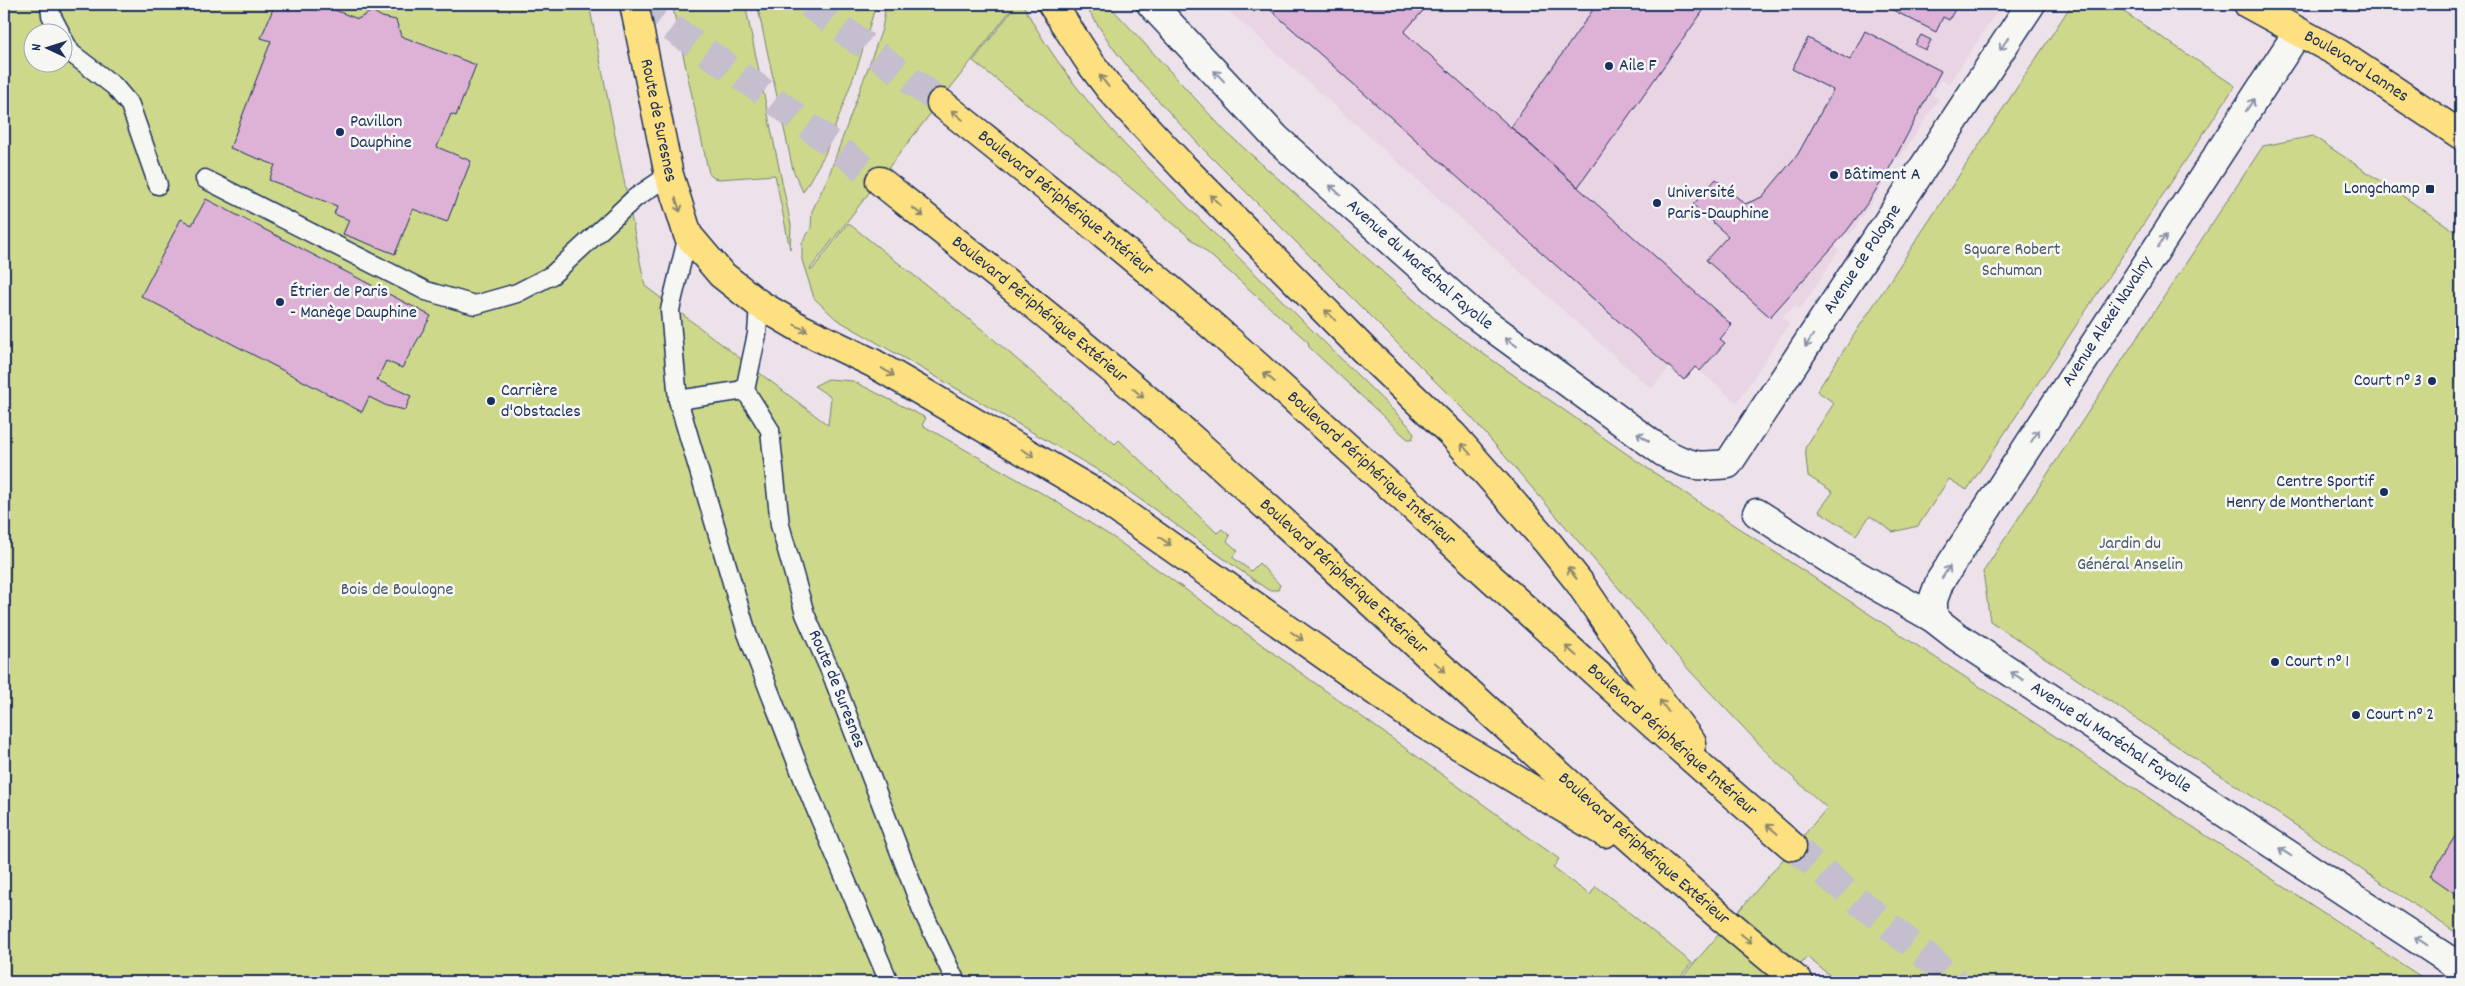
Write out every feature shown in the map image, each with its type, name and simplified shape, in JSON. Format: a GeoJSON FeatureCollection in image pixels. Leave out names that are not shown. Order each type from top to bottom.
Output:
{"type":"FeatureCollection","features":[{"type":"Feature","properties":{"kind":"main road"},"geometry":{"type":"LineString","coordinates":[[1052,4],[1091,64],[1123,103],[1182,166],[1350,336],[1454,435],[1548,543],[1585,590],[1656,695],[1707,763],[1751,811]]}},
{"type":"Feature","properties":{"kind":"main road","name":"Boulevard Lannes"},"geometry":{"type":"LineString","coordinates":[[2248,4],[2338,53],[2461,135]]}},
{"type":"Feature","properties":{"kind":"main road","name":"Route de Suresnes"},"geometry":{"type":"LineString","coordinates":[[633,6],[669,175],[688,235],[721,274],[759,304],[800,328],[873,363],[1092,491],[1414,719],[1642,856],[1696,895]]}},
{"type":"Feature","properties":{"kind":"main road","name":"Boulevard Périphérique Intérieur"},"geometry":{"type":"LineString","coordinates":[[941,102],[1117,244],[1225,336],[1586,665],[1792,846]]}},
{"type":"Feature","properties":{"kind":"main road","name":"Boulevard Périphérique Extérieur"},"geometry":{"type":"LineString","coordinates":[[880,181],[1050,316],[1200,446],[1580,794],[1799,982]]}},
{"type":"Feature","properties":{"kind":"street","name":"Avenue du Maréchal Fayolle"},"geometry":{"type":"LineString","coordinates":[[1152,4],[1277,139],[1471,312],[1663,452],[1683,464],[1706,466],[1728,464]]}},
{"type":"Feature","properties":{"kind":"street","name":"Avenue de Pologne"},"geometry":{"type":"LineString","coordinates":[[1728,464],[2031,4]]}},
{"type":"Feature","properties":{"kind":"street","name":"Avenue Alexeï Navalny"},"geometry":{"type":"LineString","coordinates":[[1933,618],[1933,600],[1940,581],[2298,32]]}},
{"type":"Feature","properties":{"kind":"street","name":"Avenue du Maréchal Fayolle"},"geometry":{"type":"LineString","coordinates":[[1757,513],[1832,561],[1933,618],[1956,636],[2461,968]]}},
{"type":"Feature","properties":{"kind":"lane"},"geometry":{"type":"LineString","coordinates":[[50,4],[51,15],[55,22]]}},
{"type":"Feature","properties":{"kind":"lane"},"geometry":{"type":"LineString","coordinates":[[72,54],[114,86],[130,105],[158,185]]}},
{"type":"Feature","properties":{"kind":"lane"},"geometry":{"type":"LineString","coordinates":[[205,179],[426,291],[475,305],[516,293],[552,275],[635,198],[669,175]]}},
{"type":"Feature","properties":{"kind":"lane"},"geometry":{"type":"LineString","coordinates":[[688,235],[670,310],[678,400],[748,633],[806,786],[888,982]]}},
{"type":"Feature","properties":{"kind":"lane"},"geometry":{"type":"LineString","coordinates":[[678,400],[745,390],[757,334],[759,304]]}},
{"type":"Feature","properties":{"kind":"lane","name":"Route de Suresnes"},"geometry":{"type":"LineString","coordinates":[[745,390],[770,430],[780,525],[805,614],[832,675],[922,910],[956,982]]}},
{"type":"Feature","properties":{"kind":"shaded area","name":"Université Paris-Dauphine"},"geometry":{"type":"Polygon","coordinates":[[[1221,4],[1996,4],[2001,6],[1949,84],[1941,80],[1933,95],[1939,99],[1899,159],[1895,158],[1888,171],[1890,174],[1850,235],[1846,232],[1835,245],[1839,250],[1800,310],[1795,306],[1783,317],[1789,324],[1737,403],[1695,367],[1684,380],[1670,367],[1651,389],[1221,4]]]}},
{"type":"Feature","properties":{"kind":"green space","name":"Bois de Boulogne"},"geometry":{"type":"Polygon","coordinates":[[[4,4],[589,4],[645,286],[828,425],[831,397],[814,386],[828,379],[853,381],[926,418],[922,425],[1052,499],[1114,538],[1559,859],[1553,868],[1590,895],[1596,886],[1692,963],[1675,982],[4,982],[4,4]]]}},
{"type":"Feature","properties":{"kind":"green space"},"geometry":{"type":"Polygon","coordinates":[[[672,4],[745,4],[791,225],[790,249],[775,175],[719,179],[709,174],[672,4]]]}},
{"type":"Feature","properties":{"kind":"green space"},"geometry":{"type":"Polygon","coordinates":[[[757,4],[876,4],[859,62],[825,154],[803,192],[793,170],[757,4]]]}},
{"type":"Feature","properties":{"kind":"green space"},"geometry":{"type":"Polygon","coordinates":[[[886,4],[1025,4],[1023,5],[1057,60],[1083,95],[1125,145],[1409,426],[1414,434],[1412,439],[1408,439],[1402,434],[1308,346],[1309,343],[1186,234],[973,61],[1010,11],[810,269],[812,270],[848,223],[984,331],[1115,444],[1119,440],[1217,533],[1222,529],[1230,536],[1227,541],[1238,551],[1232,557],[1251,571],[1259,563],[1280,585],[1278,590],[1268,590],[1103,473],[836,319],[814,298],[802,260],[802,243],[811,228],[812,211],[829,175],[882,29],[886,4]]]}},
{"type":"Feature","properties":{"kind":"green space"},"geometry":{"type":"Polygon","coordinates":[[[1084,4],[1108,4],[1226,132],[1442,325],[1650,470],[2429,982],[1838,982],[1807,957],[1786,982],[1678,982],[1827,808],[1778,764],[1689,670],[1472,418],[1204,150],[1132,72],[1113,48],[1084,4]]]}},
{"type":"Feature","properties":{"kind":"green space","name":"Square Robert Schuman"},"geometry":{"type":"Polygon","coordinates":[[[2072,4],[2112,4],[2235,86],[1967,490],[1949,479],[1918,526],[1893,532],[1870,516],[1856,535],[1819,511],[1833,492],[1808,476],[1805,448],[1834,403],[1817,391],[2072,4]]]}},
{"type":"Feature","properties":{"kind":"green space","name":"Jardin du Général Anselin"},"geometry":{"type":"Polygon","coordinates":[[[2313,136],[2461,235],[2461,936],[1990,621],[1983,572],[2263,146],[2313,136]]]}},
{"type":"Feature","properties":{"kind":"building","name":"Pavillon Dauphine"},"geometry":{"type":"Polygon","coordinates":[[[275,4],[319,4],[358,19],[372,11],[382,17],[396,20],[401,36],[476,65],[456,116],[451,114],[437,147],[471,161],[447,222],[413,209],[395,254],[343,234],[349,220],[334,214],[337,206],[269,180],[275,165],[230,148],[271,41],[261,38],[275,4]]]}},
{"type":"Feature","properties":{"kind":"building"},"geometry":{"type":"Polygon","coordinates":[[[1245,4],[1262,4],[1254,12],[1245,4]]]}},
{"type":"Feature","properties":{"kind":"building"},"geometry":{"type":"Polygon","coordinates":[[[1264,4],[1429,4],[1404,32],[1732,325],[1720,339],[1725,343],[1700,371],[1695,367],[1684,380],[1264,4]]]}},
{"type":"Feature","properties":{"kind":"building","name":"Aile F"},"geometry":{"type":"Polygon","coordinates":[[[1597,4],[1708,4],[1578,187],[1511,127],[1597,4]]]}},
{"type":"Feature","properties":{"kind":"building"},"geometry":{"type":"Polygon","coordinates":[[[1881,4],[1958,4],[1949,20],[1943,17],[1936,32],[1881,4]]]}},
{"type":"Feature","properties":{"kind":"building","name":"Bâtiment A"},"geometry":{"type":"Polygon","coordinates":[[[1865,31],[1941,71],[1888,171],[1869,201],[1846,232],[1770,317],[1706,260],[1728,236],[1693,205],[1716,179],[1745,204],[1762,197],[1798,154],[1833,90],[1792,69],[1808,38],[1850,60],[1865,31]]]}},
{"type":"Feature","properties":{"kind":"building"},"geometry":{"type":"Polygon","coordinates":[[[1921,35],[1931,40],[1926,50],[1915,45],[1921,35]]]}},
{"type":"Feature","properties":{"kind":"building","name":"Étrier de Paris - Manège Dauphine"},"geometry":{"type":"Polygon","coordinates":[[[206,199],[431,316],[402,368],[386,361],[377,380],[411,396],[405,410],[387,406],[369,397],[362,412],[141,296],[181,219],[192,225],[206,199]]]}},
{"type":"Feature","properties":{"kind":"building"},"geometry":{"type":"Polygon","coordinates":[[[2461,827],[2461,901],[2455,896],[2456,894],[2430,876],[2461,827]]]}},
{"type":"Feature","properties":{"kind":"tunnel"},"geometry":{"type":"LineString","coordinates":[[637,4],[757,87],[880,181]]}},
{"type":"Feature","properties":{"kind":"tunnel"},"geometry":{"type":"LineString","coordinates":[[809,4],[941,103]]}},
{"type":"Feature","properties":{"kind":"tunnel"},"geometry":{"type":"LineString","coordinates":[[1792,846],[1957,982]]}},
{"type":"Feature","properties":{"kind":"place","name":"Aile F"},"geometry":{"type":"Point","coordinates":[1609,66]}},
{"type":"Feature","properties":{"kind":"place","name":"Pavillon Dauphine"},"geometry":{"type":"Point","coordinates":[340,132]}},
{"type":"Feature","properties":{"kind":"place","name":"Bâtiment A"},"geometry":{"type":"Point","coordinates":[1834,175]}},
{"type":"Feature","properties":{"kind":"place","name":"Longchamp"},"geometry":{"type":"Point","coordinates":[2430,189]}},
{"type":"Feature","properties":{"kind":"place","name":"Université Paris-Dauphine"},"geometry":{"type":"Point","coordinates":[1657,203]}},
{"type":"Feature","properties":{"kind":"place","name":"Étrier de Paris - Manège Dauphine"},"geometry":{"type":"Point","coordinates":[280,302]}},
{"type":"Feature","properties":{"kind":"place","name":"Court n° 3"},"geometry":{"type":"Point","coordinates":[2432,381]}},
{"type":"Feature","properties":{"kind":"place","name":"Carrière d'Obstacles"},"geometry":{"type":"Point","coordinates":[491,401]}},
{"type":"Feature","properties":{"kind":"place","name":"Centre Sportif Henry de Montherlant"},"geometry":{"type":"Point","coordinates":[2384,492]}},
{"type":"Feature","properties":{"kind":"place","name":"Court n° 1"},"geometry":{"type":"Point","coordinates":[2275,662]}},
{"type":"Feature","properties":{"kind":"place","name":"Court n° 2"},"geometry":{"type":"Point","coordinates":[2356,715]}}]}
